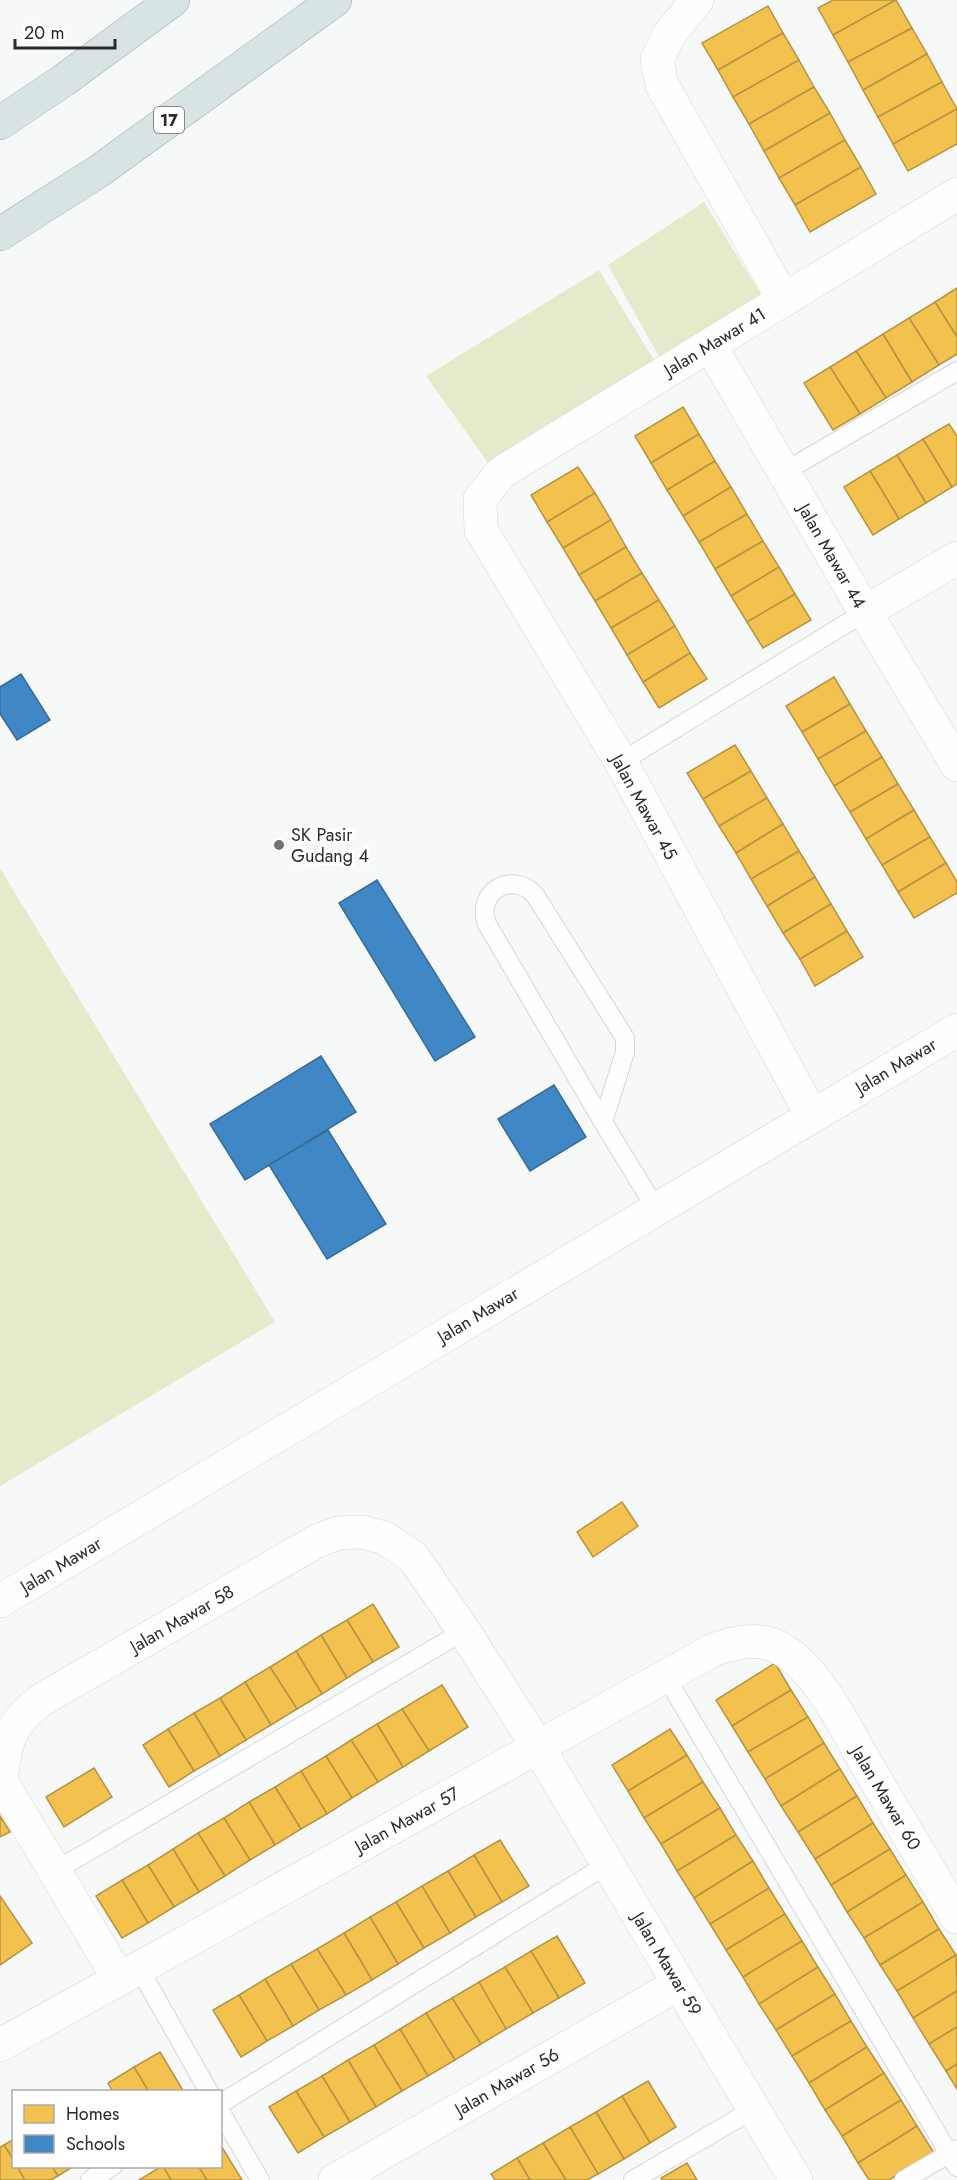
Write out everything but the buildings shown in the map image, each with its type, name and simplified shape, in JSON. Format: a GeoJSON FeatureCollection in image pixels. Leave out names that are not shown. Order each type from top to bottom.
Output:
{"type":"FeatureCollection","features":[{"type":"Feature","properties":{"kind":"highway"},"geometry":{"type":"LineString","coordinates":[[0,123],[64,80],[173,0]]}},
{"type":"Feature","properties":{"kind":"highway","name":"17"},"geometry":{"type":"LineString","coordinates":[[0,234],[99,171],[334,0]]}},
{"type":"Feature","properties":{"kind":"street"},"geometry":{"type":"LineString","coordinates":[[697,0],[669,35],[657,60],[662,85],[784,300]]}},
{"type":"Feature","properties":{"kind":"street","name":"Jalan Mawar 41"},"geometry":{"type":"LineString","coordinates":[[480,499],[502,472],[957,194]]}},
{"type":"Feature","properties":{"kind":"street","name":"Jalan Mawar 44"},"geometry":{"type":"LineString","coordinates":[[710,345],[865,612],[948,730],[957,765]]}},
{"type":"Feature","properties":{"kind":"street","name":"Jalan Mawar 45"},"geometry":{"type":"LineString","coordinates":[[480,499],[481,530],[621,762],[812,1116]]}},
{"type":"Feature","properties":{"kind":"street"},"geometry":{"type":"LineString","coordinates":[[865,612],[957,558]]}},
{"type":"Feature","properties":{"kind":"street","name":"Jalan Mawar"},"geometry":{"type":"LineString","coordinates":[[0,1601],[957,1030]]}},
{"type":"Feature","properties":{"kind":"street","name":"Jalan Mawar 58"},"geometry":{"type":"LineString","coordinates":[[129,1974],[54,1870],[1,1781],[10,1734],[22,1715],[40,1700],[317,1541],[338,1533],[362,1532],[385,1538],[413,1557],[464,1631],[538,1747]]}},
{"type":"Feature","properties":{"kind":"street","name":"Jalan Mawar 57"},"geometry":{"type":"LineString","coordinates":[[0,2045],[712,1650],[735,1642],[758,1642],[781,1648],[800,1661],[814,1679]]}},
{"type":"Feature","properties":{"kind":"street","name":"Jalan Mawar 60"},"geometry":{"type":"LineString","coordinates":[[814,1679],[957,1917]]}},
{"type":"Feature","properties":{"kind":"street","name":"Jalan Mawar 59"},"geometry":{"type":"LineString","coordinates":[[538,1747],[796,2180]]}},
{"type":"Feature","properties":{"kind":"street","name":"Jalan Mawar 56"},"geometry":{"type":"LineString","coordinates":[[335,2180],[679,1984]]}},
{"type":"Feature","properties":{"kind":"lane"},"geometry":{"type":"LineString","coordinates":[[783,472],[957,371]]}},
{"type":"Feature","properties":{"kind":"lane"},"geometry":{"type":"LineString","coordinates":[[621,762],[865,612]]}},
{"type":"Feature","properties":{"kind":"lane"},"geometry":{"type":"LineString","coordinates":[[603,1122],[625,1052],[625,1038],[535,895],[528,888],[519,884],[501,887],[488,897],[484,905],[483,915],[487,924],[603,1122],[656,1209]]}},
{"type":"Feature","properties":{"kind":"lane"},"geometry":{"type":"LineString","coordinates":[[54,1870],[464,1631]]}},
{"type":"Feature","properties":{"kind":"lane"},"geometry":{"type":"LineString","coordinates":[[666,1677],[954,2157],[904,2180]]}},
{"type":"Feature","properties":{"kind":"lane"},"geometry":{"type":"LineString","coordinates":[[222,2103],[608,1864]]}},
{"type":"Feature","properties":{"kind":"lane"},"geometry":{"type":"LineString","coordinates":[[129,1974],[208,2090]]}},
{"type":"Feature","properties":{"kind":"lane"},"geometry":{"type":"LineString","coordinates":[[633,2180],[754,2109]]}},
{"type":"Feature","properties":{"kind":"lane"},"geometry":{"type":"LineString","coordinates":[[222,2114],[260,2180]]}},
{"type":"Feature","properties":{"kind":"lane"},"geometry":{"type":"LineString","coordinates":[[90,2180],[110,2168]]}},
{"type":"Feature","properties":{"kind":"green space"},"geometry":{"type":"Polygon","coordinates":[[[704,202],[762,296],[662,362],[608,265],[704,202]]]}},
{"type":"Feature","properties":{"kind":"green space"},"geometry":{"type":"Polygon","coordinates":[[[599,270],[655,362],[488,463],[426,376],[599,270]]]}},
{"type":"Feature","properties":{"kind":"green space"},"geometry":{"type":"Polygon","coordinates":[[[0,868],[275,1322],[0,1486],[0,868]]]}},
{"type":"Feature","properties":{"kind":"place","name":"SK Pasir Gudang 4"},"geometry":{"type":"Point","coordinates":[279,845]}}]}
